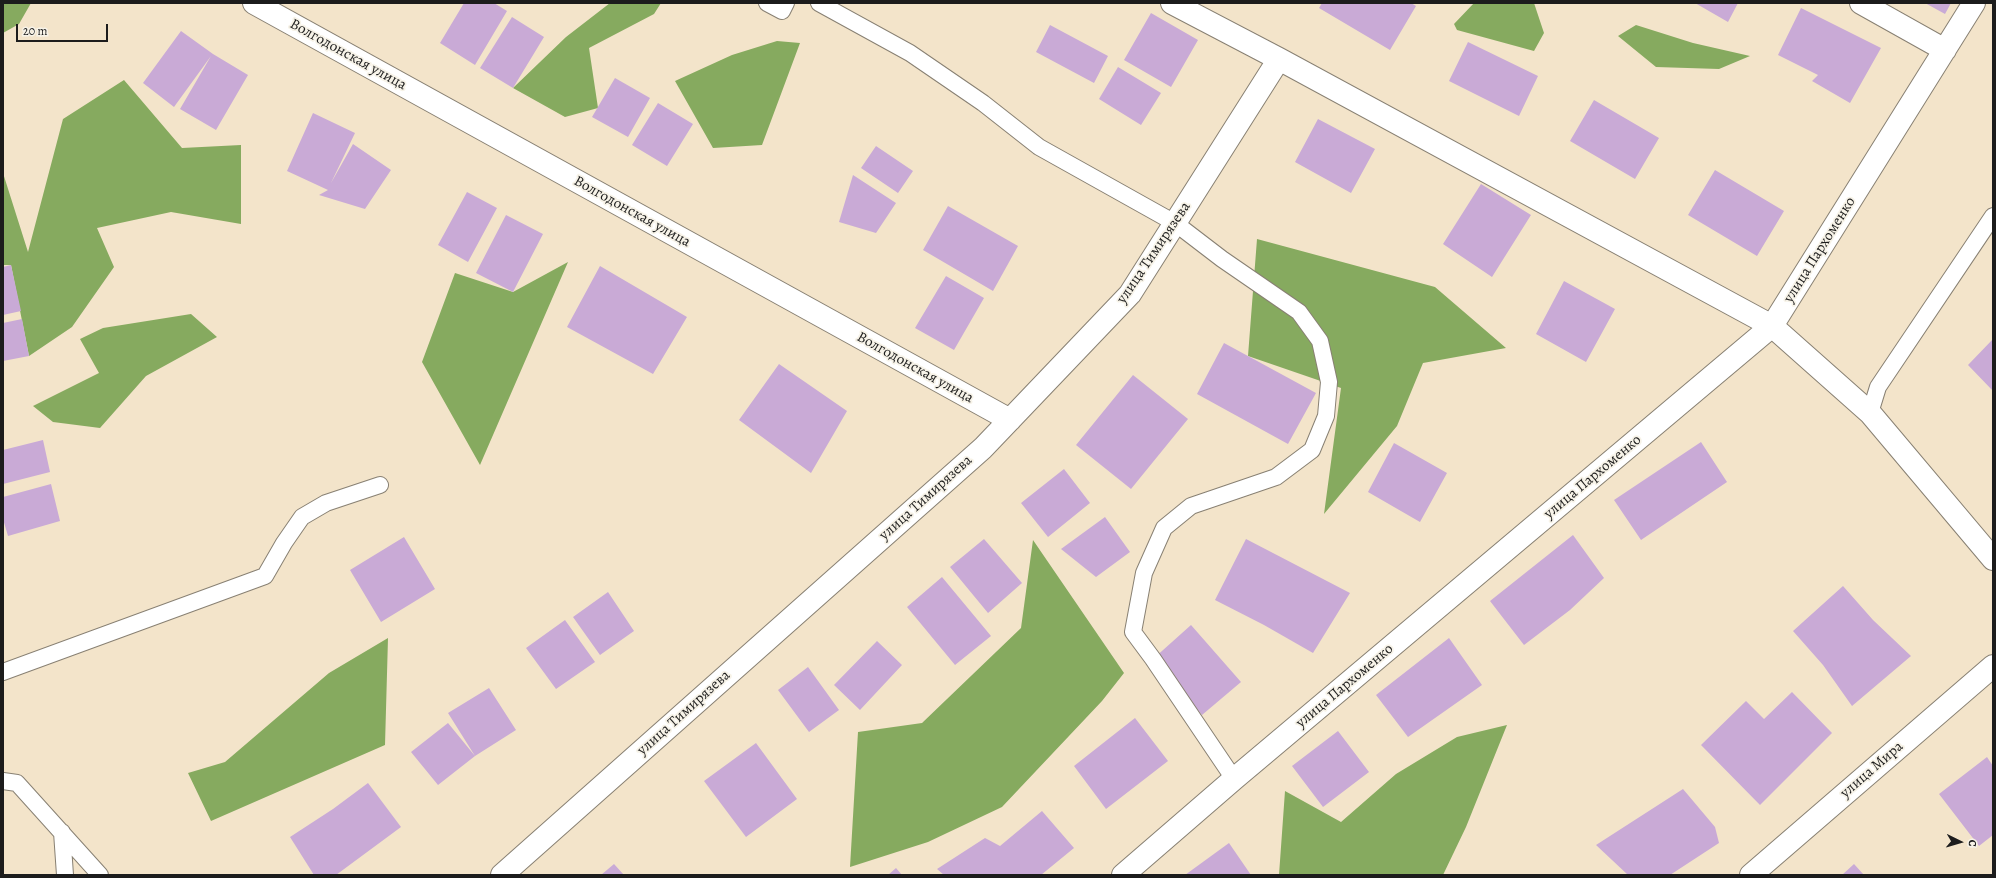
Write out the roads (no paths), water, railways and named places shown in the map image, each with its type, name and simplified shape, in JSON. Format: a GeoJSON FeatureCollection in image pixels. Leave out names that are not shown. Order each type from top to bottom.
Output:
{"type":"FeatureCollection","features":[{"type":"Feature","properties":{"kind":"street","name":"Волгодонская улица"},"geometry":{"type":"LineString","coordinates":[[254,3],[1010,420]]}},
{"type":"Feature","properties":{"kind":"street"},"geometry":{"type":"LineString","coordinates":[[1172,3],[1279,59],[1772,326],[1870,412],[1993,560]]}},
{"type":"Feature","properties":{"kind":"street"},"geometry":{"type":"LineString","coordinates":[[1861,3],[1945,50]]}},
{"type":"Feature","properties":{"kind":"street","name":"улица Пархоменко"},"geometry":{"type":"LineString","coordinates":[[1123,875],[1234,779],[1772,326],[1974,3]]}},
{"type":"Feature","properties":{"kind":"street","name":"улица Тимирязева"},"geometry":{"type":"LineString","coordinates":[[502,875],[982,448],[1130,294],[1279,59]]}},
{"type":"Feature","properties":{"kind":"street","name":"улица Мира"},"geometry":{"type":"LineString","coordinates":[[1751,875],[1993,666]]}},
{"type":"Feature","properties":{"kind":"lane"},"geometry":{"type":"LineString","coordinates":[[767,3],[782,11],[786,3]]}},
{"type":"Feature","properties":{"kind":"lane"},"geometry":{"type":"LineString","coordinates":[[819,3],[910,53],[984,103],[1039,147],[1175,223],[1222,259],[1299,312],[1320,341],[1329,382],[1326,416],[1312,450],[1276,477],[1191,506],[1164,528],[1144,573],[1133,632],[1234,779]]}},
{"type":"Feature","properties":{"kind":"lane"},"geometry":{"type":"LineString","coordinates":[[1870,412],[1878,387],[1993,216]]}},
{"type":"Feature","properties":{"kind":"lane"},"geometry":{"type":"LineString","coordinates":[[3,672],[265,576],[284,543],[302,517],[326,503],[380,485]]}},
{"type":"Feature","properties":{"kind":"lane"},"geometry":{"type":"LineString","coordinates":[[3,781],[17,783],[100,875]]}},
{"type":"Feature","properties":{"kind":"lane"},"geometry":{"type":"LineString","coordinates":[[62,832],[65,875]]}}]}
